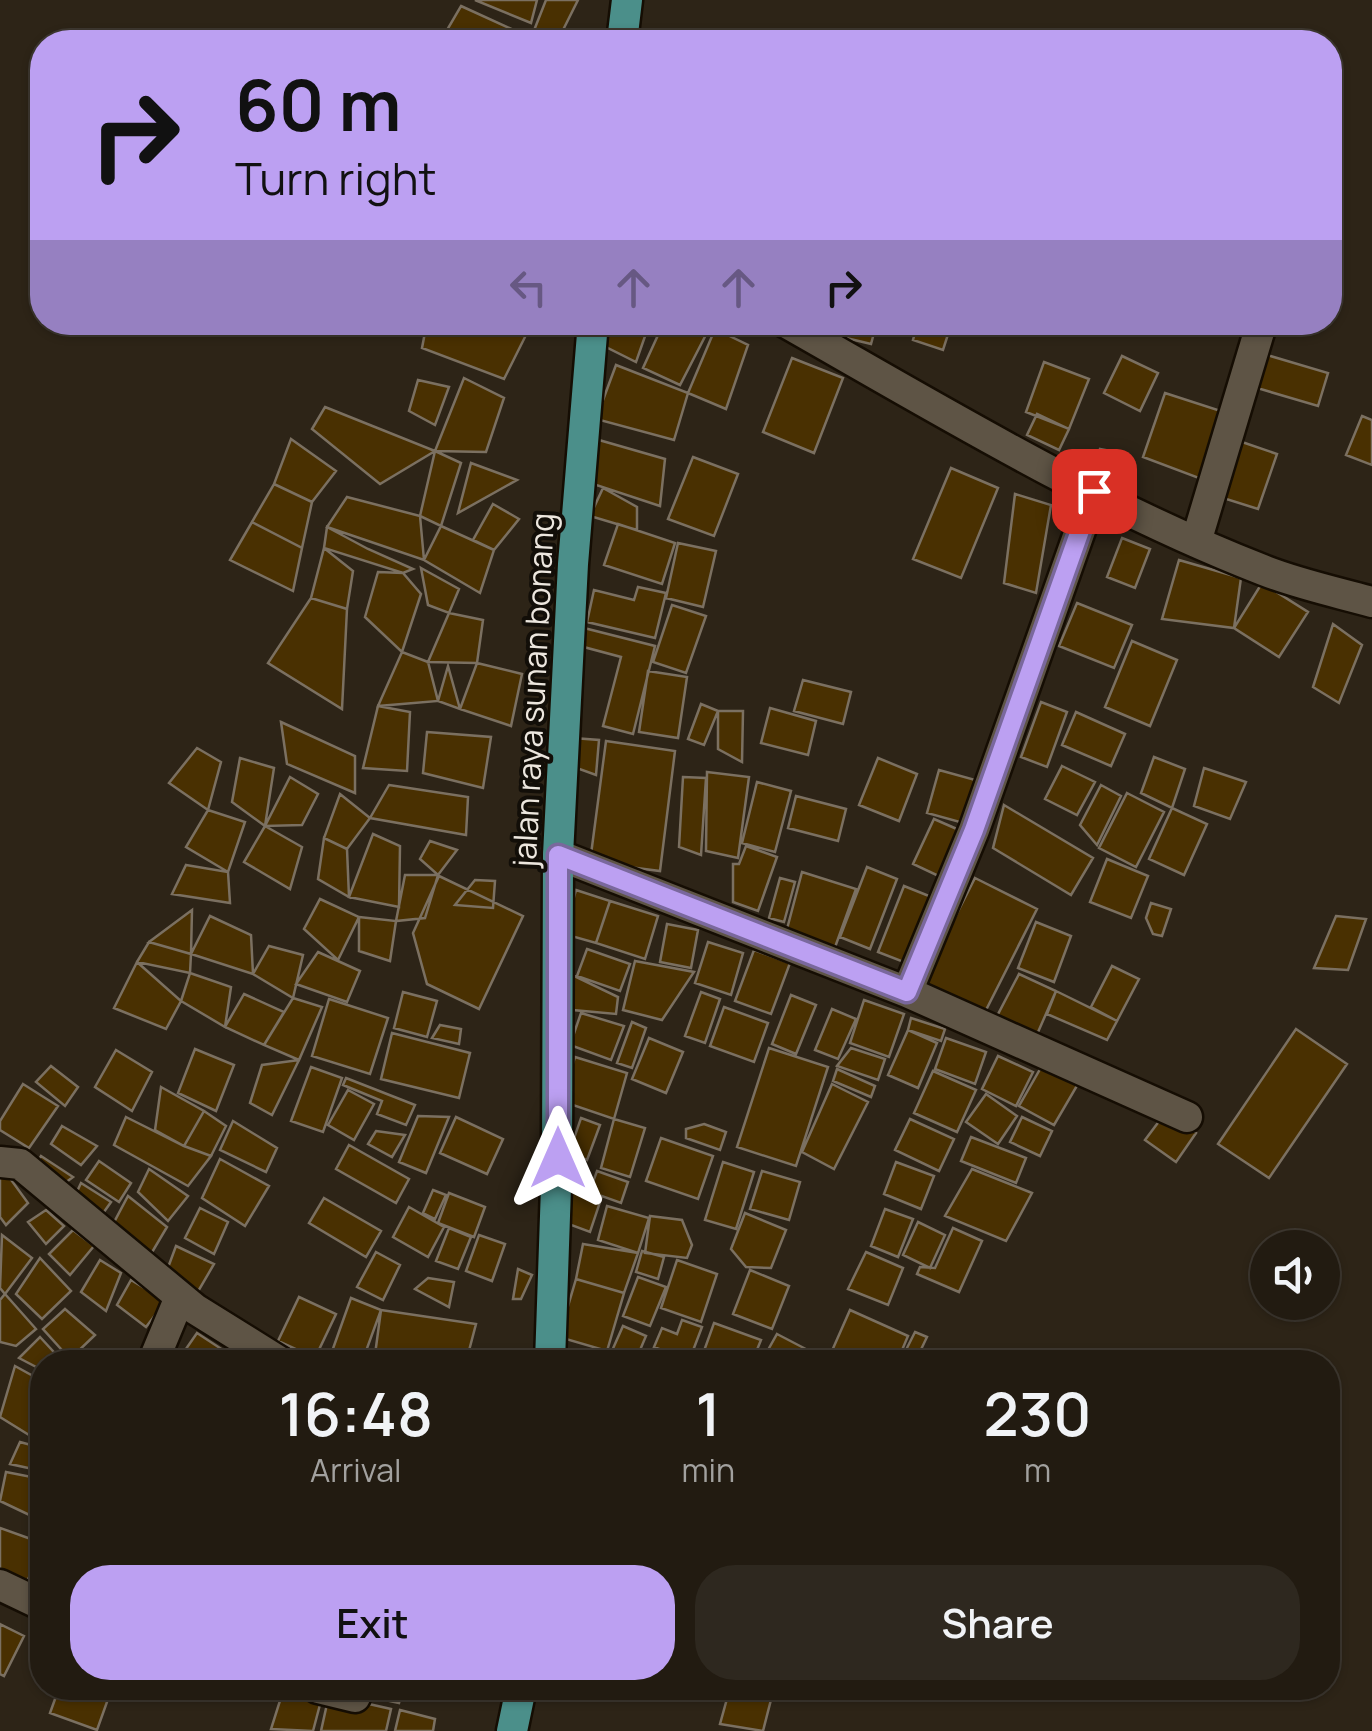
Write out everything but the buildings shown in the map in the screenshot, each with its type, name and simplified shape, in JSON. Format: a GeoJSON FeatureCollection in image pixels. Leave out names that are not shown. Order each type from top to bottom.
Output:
{"type":"FeatureCollection","features":[{"type":"Feature","properties":{"kind":"main road"},"geometry":{"type":"LineString","coordinates":[[623,30],[627,0]]}},
{"type":"Feature","properties":{"kind":"main road","name":"jalan raya sunan bonang"},"geometry":{"type":"LineString","coordinates":[[550,1350],[558,1158],[558,855],[574,564],[592,335]]}},
{"type":"Feature","properties":{"kind":"main road"},"geometry":{"type":"LineString","coordinates":[[512,1731],[518,1700]]}},
{"type":"Feature","properties":{"kind":"street"},"geometry":{"type":"LineString","coordinates":[[807,335],[993,440],[1196,542],[1266,572],[1372,602]]}},
{"type":"Feature","properties":{"kind":"street"},"geometry":{"type":"LineString","coordinates":[[1196,542],[1258,335]]}},
{"type":"Feature","properties":{"kind":"street"},"geometry":{"type":"LineString","coordinates":[[907,992],[974,830],[1094,491]]}},
{"type":"Feature","properties":{"kind":"street"},"geometry":{"type":"LineString","coordinates":[[558,855],[907,992],[1187,1117]]}},
{"type":"Feature","properties":{"kind":"street"},"geometry":{"type":"LineString","coordinates":[[0,1162],[20,1164],[180,1297],[258,1350]]}},
{"type":"Feature","properties":{"kind":"street"},"geometry":{"type":"LineString","coordinates":[[158,1350],[180,1297]]}},
{"type":"Feature","properties":{"kind":"street"},"geometry":{"type":"LineString","coordinates":[[0,1585],[30,1599]]}},
{"type":"Feature","properties":{"kind":"route"},"geometry":{"type":"LineString","coordinates":[[558,1158],[558,855],[907,992],[974,830],[1044,623],[1094,491]]}}]}
